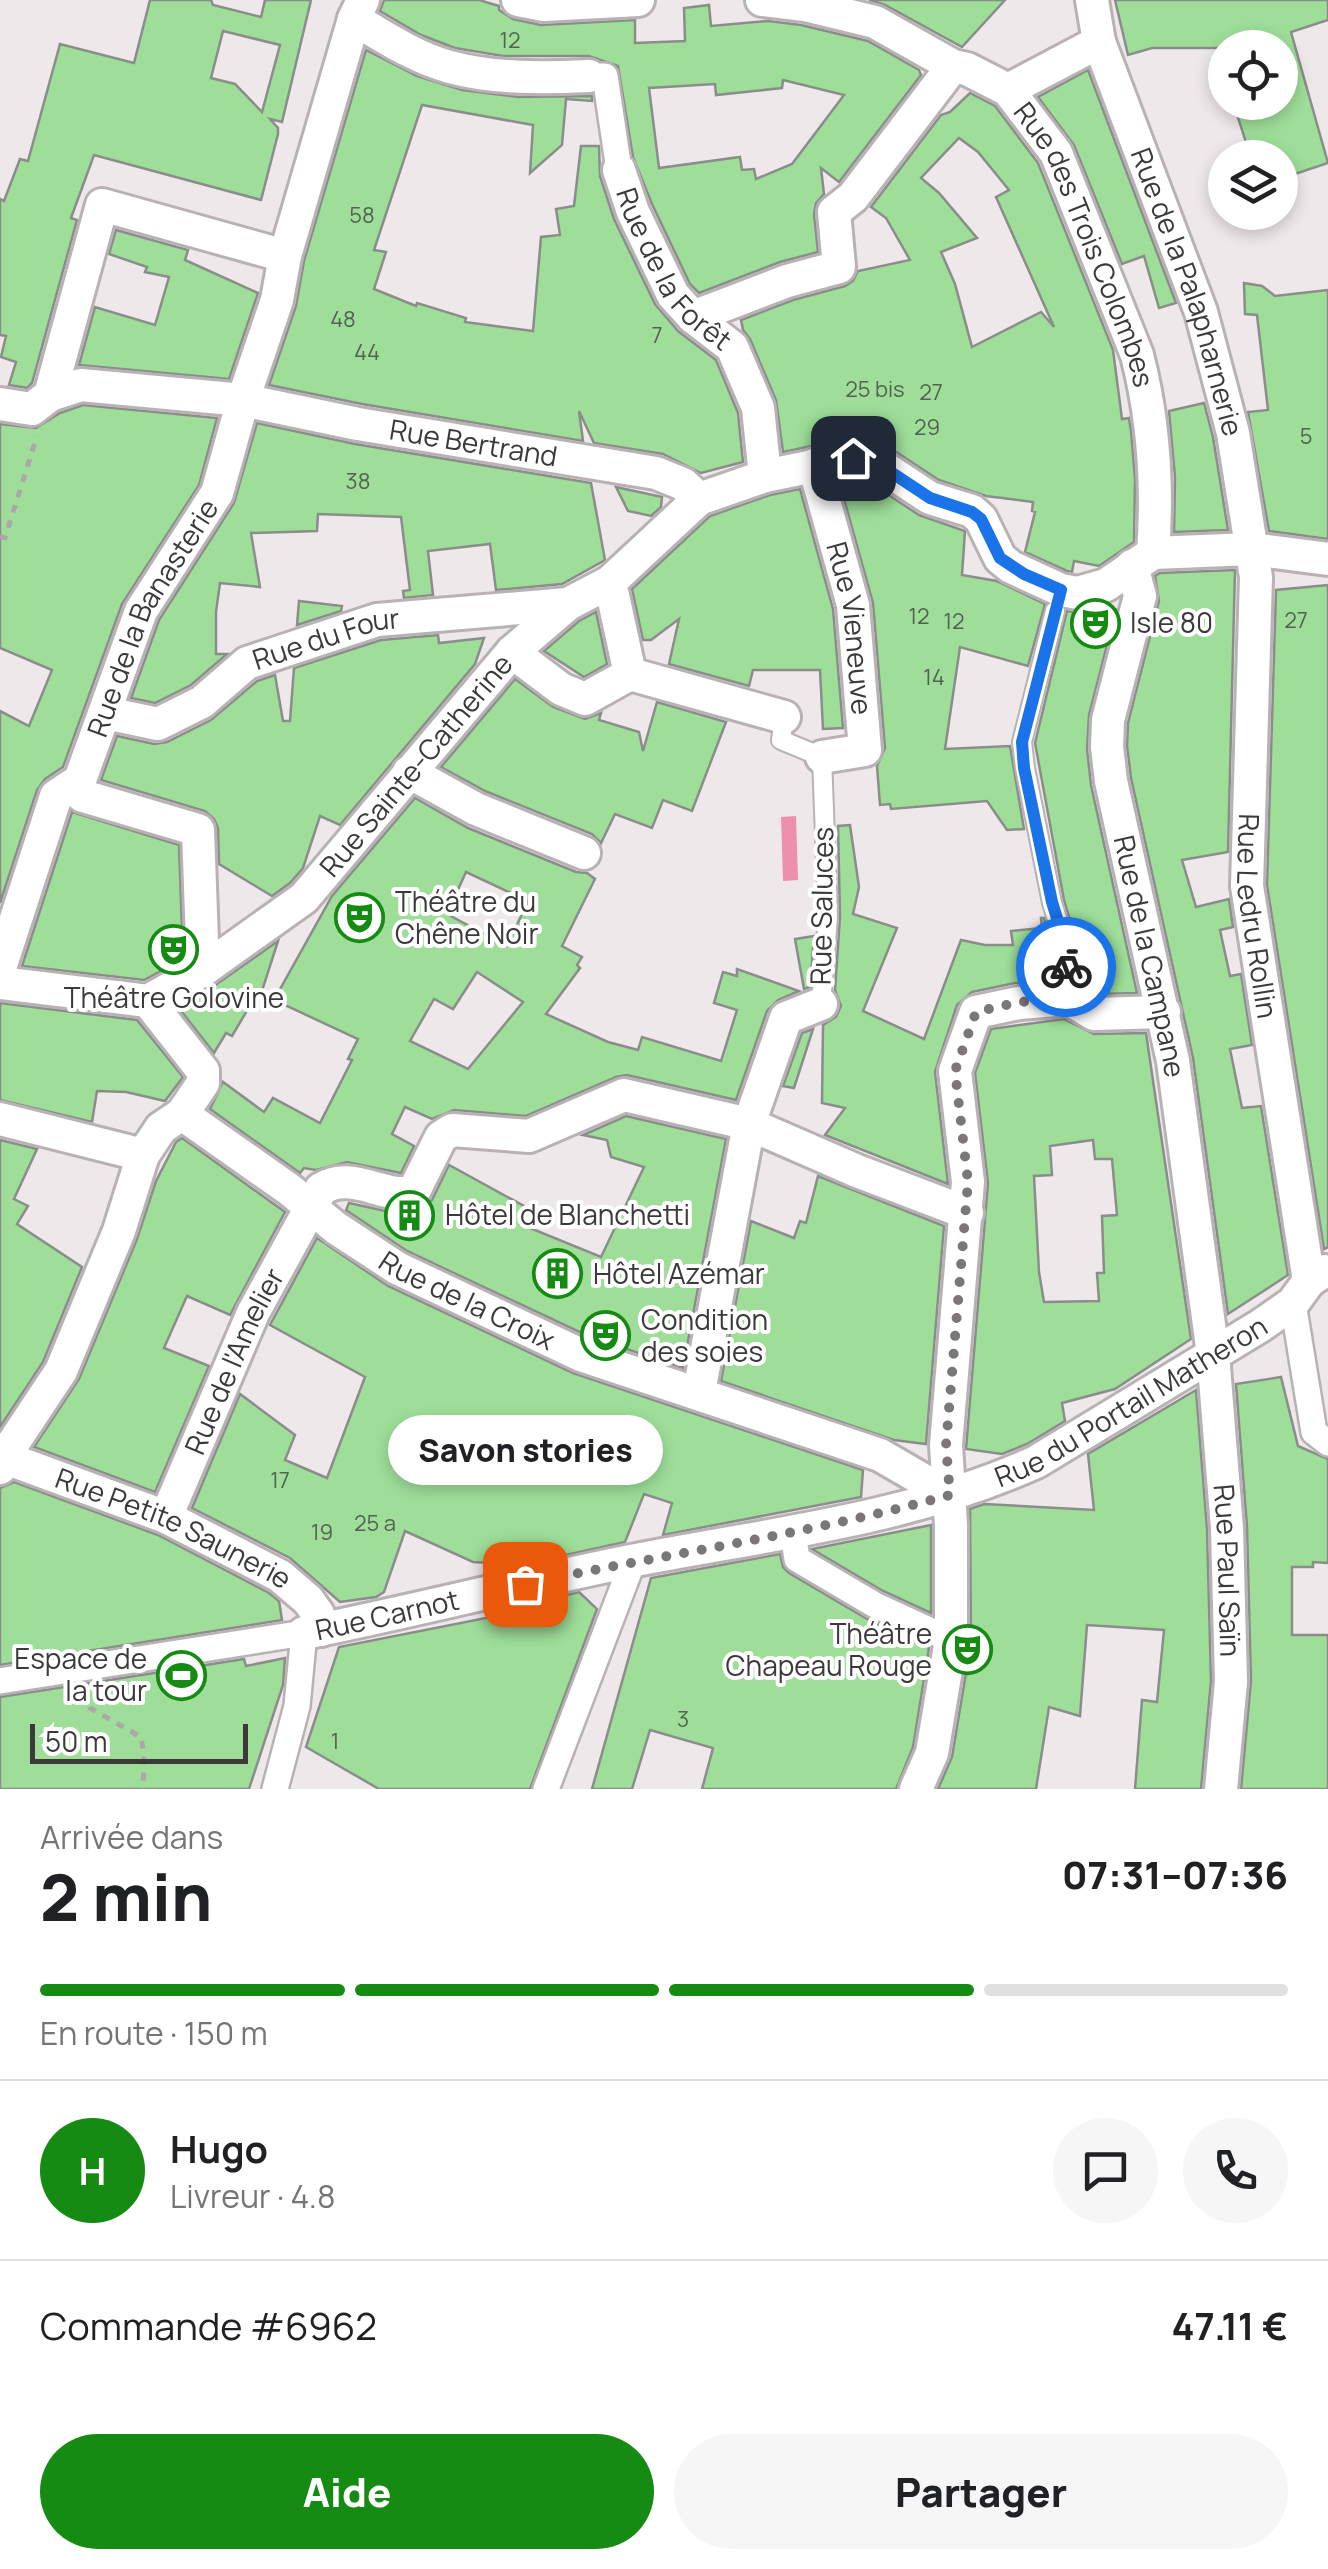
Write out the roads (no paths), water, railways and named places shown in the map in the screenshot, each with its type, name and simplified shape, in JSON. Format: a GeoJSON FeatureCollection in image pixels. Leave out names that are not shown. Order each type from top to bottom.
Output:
{"type":"FeatureCollection","features":[{"type":"Feature","properties":{"kind":"street"},"geometry":{"type":"LineString","coordinates":[[518,0],[544,5],[638,0]]}},
{"type":"Feature","properties":{"kind":"street","name":"Rue des Trois Colombes"},"geometry":{"type":"LineString","coordinates":[[762,0],[805,5],[876,22],[953,66],[1008,90],[1056,153],[1137,355],[1146,390],[1155,459],[1143,559]]}},
{"type":"Feature","properties":{"kind":"street","name":"Rue de la Palapharnerie"},"geometry":{"type":"LineString","coordinates":[[1092,0],[1099,42],[1201,312],[1233,433],[1251,549]]}},
{"type":"Feature","properties":{"kind":"street","name":"Rue de la Forêt"},"geometry":{"type":"LineString","coordinates":[[358,9],[400,46],[451,67],[534,78],[606,76],[619,170],[633,212],[673,295],[732,346],[758,408],[765,476]]}},
{"type":"Feature","properties":{"kind":"street","name":"Rue de la Banasterie"},"geometry":{"type":"LineString","coordinates":[[0,968],[56,796],[80,780],[140,610],[217,493],[277,300],[285,256],[358,9]]}},
{"type":"Feature","properties":{"kind":"street"},"geometry":{"type":"LineString","coordinates":[[1008,90],[1099,42]]}},
{"type":"Feature","properties":{"kind":"street"},"geometry":{"type":"LineString","coordinates":[[693,316],[788,281],[840,267],[834,212],[853,197],[953,66]]}},
{"type":"Feature","properties":{"kind":"street"},"geometry":{"type":"LineString","coordinates":[[50,395],[102,205],[285,256]]}},
{"type":"Feature","properties":{"kind":"street","name":"Rue Bertrand"},"geometry":{"type":"LineString","coordinates":[[0,404],[32,409],[50,395],[81,385],[243,400],[358,424],[656,473],[683,484],[700,499]]}},
{"type":"Feature","properties":{"kind":"street","name":"Rue Sainte-Catherine"},"geometry":{"type":"LineString","coordinates":[[148,1001],[204,970],[304,898],[512,652],[568,604],[610,582],[700,499],[814,464],[871,459],[930,498],[972,512],[981,519],[1000,558],[1058,601]]}},
{"type":"Feature","properties":{"kind":"street","name":"Rue Vieneuve"},"geometry":{"type":"LineString","coordinates":[[814,464],[854,605],[864,750],[822,757]]}},
{"type":"Feature","properties":{"kind":"street"},"geometry":{"type":"LineString","coordinates":[[1058,601],[1106,586],[1143,559],[1251,549],[1328,559]]}},
{"type":"Feature","properties":{"kind":"street","name":"Rue Ledru Rollin"},"geometry":{"type":"LineString","coordinates":[[1251,549],[1256,577],[1247,886],[1308,1286]]}},
{"type":"Feature","properties":{"kind":"street","name":"Rue de la Campane"},"geometry":{"type":"LineString","coordinates":[[1143,559],[1140,596],[1108,720],[1107,747],[1182,1114],[1213,1354]]}},
{"type":"Feature","properties":{"kind":"street"},"geometry":{"type":"LineString","coordinates":[[610,582],[630,674]]}},
{"type":"Feature","properties":{"kind":"street","name":"Rue du Four"},"geometry":{"type":"LineString","coordinates":[[106,712],[158,724],[202,702],[248,663],[377,620],[568,604]]}},
{"type":"Feature","properties":{"kind":"street"},"geometry":{"type":"LineString","coordinates":[[512,652],[561,689],[585,700],[630,674],[784,717]]}},
{"type":"Feature","properties":{"kind":"street"},"geometry":{"type":"LineString","coordinates":[[409,772],[476,809],[584,853]]}},
{"type":"Feature","properties":{"kind":"street"},"geometry":{"type":"LineString","coordinates":[[72,788],[82,796],[198,830],[204,970]]}},
{"type":"Feature","properties":{"kind":"street"},"geometry":{"type":"LineString","coordinates":[[0,983],[148,1001],[204,1077],[182,1114],[161,1128],[144,1155],[119,1231],[61,1371],[1,1461]]}},
{"type":"Feature","properties":{"kind":"street"},"geometry":{"type":"LineString","coordinates":[[916,1789],[932,1753],[951,1640],[946,1445],[968,1182],[955,1071],[976,1012],[1019,1002],[1069,999],[1094,1014],[1164,1012]]}},
{"type":"Feature","properties":{"kind":"street","name":"Rue Saluces"},"geometry":{"type":"LineString","coordinates":[[699,1392],[749,1124],[786,1018],[820,1004]]}},
{"type":"Feature","properties":{"kind":"street"},"geometry":{"type":"LineString","coordinates":[[323,1218],[321,1189],[331,1183],[358,1182],[406,1194],[414,1191],[440,1137],[452,1130],[529,1136],[624,1096],[749,1124],[967,1213]]}},
{"type":"Feature","properties":{"kind":"street","name":"Rue de la Croix"},"geometry":{"type":"LineString","coordinates":[[182,1114],[397,1268],[581,1354],[880,1454],[950,1495]]}},
{"type":"Feature","properties":{"kind":"street"},"geometry":{"type":"LineString","coordinates":[[0,1119],[144,1155]]}},
{"type":"Feature","properties":{"kind":"street","name":"Rue de l'Amelier"},"geometry":{"type":"LineString","coordinates":[[166,1517],[253,1314],[323,1218]]}},
{"type":"Feature","properties":{"kind":"street"},"geometry":{"type":"LineString","coordinates":[[1308,1286],[1314,1432],[1328,1443]]}},
{"type":"Feature","properties":{"kind":"street","name":"Rue du Portail Matheron"},"geometry":{"type":"LineString","coordinates":[[950,1495],[1036,1462],[1213,1354],[1308,1286]]}},
{"type":"Feature","properties":{"kind":"street","name":"Rue Paul Saïn"},"geometry":{"type":"LineString","coordinates":[[1213,1354],[1227,1528],[1231,1682],[1220,1789]]}},
{"type":"Feature","properties":{"kind":"street","name":"Rue Petite Saunerie"},"geometry":{"type":"LineString","coordinates":[[1,1461],[166,1517],[280,1576],[318,1614],[313,1631]]}},
{"type":"Feature","properties":{"kind":"street","name":"Rue Carnot"},"geometry":{"type":"LineString","coordinates":[[0,1682],[313,1631],[633,1561],[793,1533],[950,1495]]}},
{"type":"Feature","properties":{"kind":"street"},"geometry":{"type":"LineString","coordinates":[[793,1533],[797,1559],[875,1605],[951,1640]]}},
{"type":"Feature","properties":{"kind":"street"},"geometry":{"type":"LineString","coordinates":[[546,1789],[633,1561]]}},
{"type":"Feature","properties":{"kind":"street"},"geometry":{"type":"LineString","coordinates":[[275,1789],[313,1631]]}},
{"type":"Feature","properties":{"kind":"lane"},"geometry":{"type":"LineString","coordinates":[[1058,601],[1022,742],[1052,902],[1064,941],[1069,999]]}},
{"type":"Feature","properties":{"kind":"lane"},"geometry":{"type":"LineString","coordinates":[[784,717],[781,740],[822,757]]}},
{"type":"Feature","properties":{"kind":"lane","name":"Rue Saluces"},"geometry":{"type":"LineString","coordinates":[[820,1004],[828,916],[822,757]]}},
{"type":"Feature","properties":{"kind":"place","name":"Isle 80"},"geometry":{"type":"Point","coordinates":[1095,623]}},
{"type":"Feature","properties":{"kind":"place","name":"Théâtre du Chêne Noir"},"geometry":{"type":"Point","coordinates":[360,918]}},
{"type":"Feature","properties":{"kind":"place","name":"Théâtre Golovine"},"geometry":{"type":"Point","coordinates":[174,950]}},
{"type":"Feature","properties":{"kind":"place","name":"Hôtel de Blanchetti"},"geometry":{"type":"Point","coordinates":[410,1215]}},
{"type":"Feature","properties":{"kind":"place","name":"Hôtel Azémar"},"geometry":{"type":"Point","coordinates":[558,1274]}},
{"type":"Feature","properties":{"kind":"place","name":"Condition des soies"},"geometry":{"type":"Point","coordinates":[606,1336]}},
{"type":"Feature","properties":{"kind":"place","name":"Savon stories"},"geometry":{"type":"Point","coordinates":[525,1584]}},
{"type":"Feature","properties":{"kind":"place","name":"Théâtre Chapeau Rouge"},"geometry":{"type":"Point","coordinates":[967,1650]}},
{"type":"Feature","properties":{"kind":"place","name":"Espace de la tour"},"geometry":{"type":"Point","coordinates":[182,1675]}}]}
